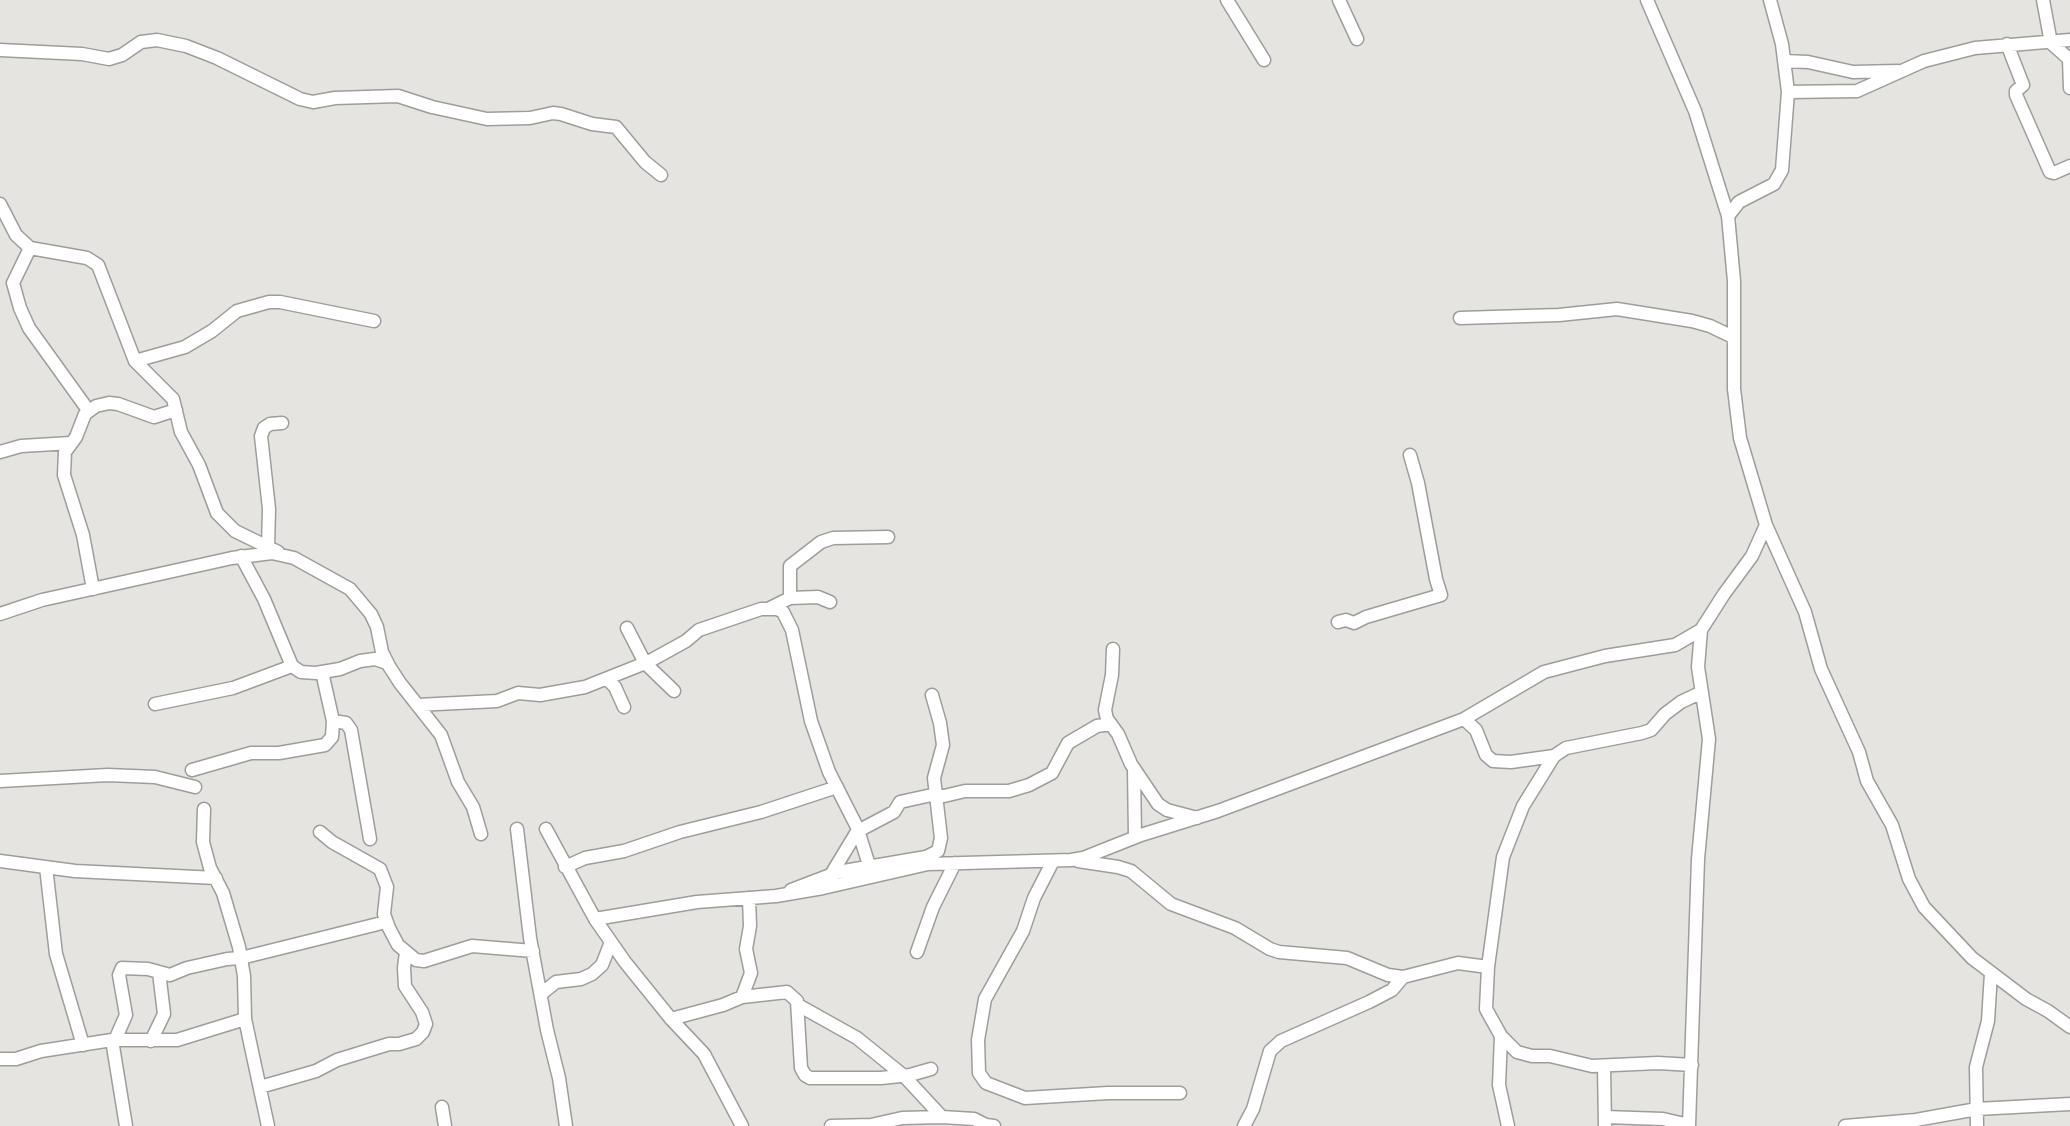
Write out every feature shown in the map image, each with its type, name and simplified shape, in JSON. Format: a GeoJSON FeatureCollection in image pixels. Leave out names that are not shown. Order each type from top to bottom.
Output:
{"type":"FeatureCollection","features":[{"type":"Feature","properties":{"kind":"street"},"geometry":{"type":"LineString","coordinates":[[1227,0],[1264,60]]}},
{"type":"Feature","properties":{"kind":"street"},"geometry":{"type":"LineString","coordinates":[[1339,0],[1357,39]]}},
{"type":"Feature","properties":{"kind":"street"},"geometry":{"type":"LineString","coordinates":[[1647,0],[1695,111],[1728,216],[1734,281],[1734,390],[1740,438],[1766,525],[1805,612],[1821,669],[1859,752],[1867,781],[1896,834],[1915,891],[1924,907],[1972,958],[2026,999],[2048,1011],[2070,1027]]}},
{"type":"Feature","properties":{"kind":"street"},"geometry":{"type":"LineString","coordinates":[[1728,216],[1740,202],[1760,193],[1778,179],[1782,170],[1788,92],[1784,61],[1770,0]]}},
{"type":"Feature","properties":{"kind":"street"},"geometry":{"type":"LineString","coordinates":[[2043,0],[2051,43],[2068,56],[2070,88]]}},
{"type":"Feature","properties":{"kind":"street"},"geometry":{"type":"LineString","coordinates":[[0,50],[82,54],[109,59],[122,55],[141,42],[157,40],[186,46],[218,58],[300,99],[313,102],[335,98],[398,96],[432,107],[487,119],[530,118],[553,113],[561,114],[592,124],[616,127],[645,162],[661,175]]}},
{"type":"Feature","properties":{"kind":"street"},"geometry":{"type":"LineString","coordinates":[[1788,92],[1857,91],[1900,71],[1932,59],[1975,48],[2070,40]]}},
{"type":"Feature","properties":{"kind":"street"},"geometry":{"type":"LineString","coordinates":[[2007,44],[2023,85],[2016,90],[2016,95],[2050,172],[2070,166]]}},
{"type":"Feature","properties":{"kind":"street"},"geometry":{"type":"LineString","coordinates":[[1784,61],[1808,62],[1853,72],[1900,71]]}},
{"type":"Feature","properties":{"kind":"street"},"geometry":{"type":"LineString","coordinates":[[0,204],[16,234],[30,248],[86,258],[98,265],[135,361],[171,396],[181,432],[195,457],[217,513],[234,531],[350,589],[357,597],[377,627],[382,652],[387,663],[416,705],[441,735],[458,782],[473,807],[481,834]]}},
{"type":"Feature","properties":{"kind":"street"},"geometry":{"type":"LineString","coordinates":[[30,248],[13,282],[20,308],[28,328],[88,410]]}},
{"type":"Feature","properties":{"kind":"street"},"geometry":{"type":"LineString","coordinates":[[135,361],[185,347],[212,331],[237,311],[269,302],[280,302],[374,321]]}},
{"type":"Feature","properties":{"kind":"street"},"geometry":{"type":"LineString","coordinates":[[1460,318],[1559,315],[1617,309],[1692,321],[1710,326],[1733,337]]}},
{"type":"Feature","properties":{"kind":"street"},"geometry":{"type":"LineString","coordinates":[[93,589],[83,535],[64,475],[65,452],[72,443],[88,410],[109,402],[154,417],[176,410]]}},
{"type":"Feature","properties":{"kind":"street"},"geometry":{"type":"LineString","coordinates":[[268,547],[269,509],[262,432],[270,424],[282,422]]}},
{"type":"Feature","properties":{"kind":"street"},"geometry":{"type":"LineString","coordinates":[[0,452],[21,446],[72,443]]}},
{"type":"Feature","properties":{"kind":"street"},"geometry":{"type":"LineString","coordinates":[[1338,622],[1346,620],[1354,623],[1366,617],[1441,595],[1436,579],[1418,483],[1410,455]]}},
{"type":"Feature","properties":{"kind":"street"},"geometry":{"type":"LineString","coordinates":[[595,919],[696,902],[776,896],[823,888],[928,864],[1053,861],[1082,858],[1135,837],[1197,818],[1464,719],[1544,672],[1605,656],[1675,645],[1701,630],[1752,556],[1766,525]]}},
{"type":"Feature","properties":{"kind":"street"},"geometry":{"type":"LineString","coordinates":[[790,598],[790,566],[821,542],[833,538],[888,537]]}},
{"type":"Feature","properties":{"kind":"street"},"geometry":{"type":"LineString","coordinates":[[0,614],[42,600],[241,556],[281,553]]}},
{"type":"Feature","properties":{"kind":"street"},"geometry":{"type":"LineString","coordinates":[[241,556],[264,599],[292,666],[301,672],[322,672],[358,661],[374,659],[387,663]]}},
{"type":"Feature","properties":{"kind":"street"},"geometry":{"type":"LineString","coordinates":[[768,609],[790,598],[818,597],[830,602]]}},
{"type":"Feature","properties":{"kind":"street"},"geometry":{"type":"LineString","coordinates":[[416,705],[497,701],[518,693],[540,695],[585,687],[645,663],[686,641],[699,630],[761,609],[783,612],[792,630],[811,721],[829,772],[858,830],[869,865]]}},
{"type":"Feature","properties":{"kind":"street"},"geometry":{"type":"LineString","coordinates":[[627,628],[645,663],[674,691]]}},
{"type":"Feature","properties":{"kind":"street"},"geometry":{"type":"LineString","coordinates":[[1604,1066],[1605,1122],[1663,1119],[1689,1125],[1698,860],[1709,739],[1698,667],[1701,630]]}},
{"type":"Feature","properties":{"kind":"street"},"geometry":{"type":"LineString","coordinates":[[1113,649],[1112,676],[1106,710],[1107,719],[1118,734],[1134,769],[1158,804],[1167,810],[1197,818]]}},
{"type":"Feature","properties":{"kind":"street"},"geometry":{"type":"LineString","coordinates":[[156,704],[233,688],[292,666]]}},
{"type":"Feature","properties":{"kind":"street"},"geometry":{"type":"LineString","coordinates":[[192,770],[250,754],[279,753],[325,745],[332,737],[333,721],[322,672]]}},
{"type":"Feature","properties":{"kind":"street"},"geometry":{"type":"LineString","coordinates":[[607,679],[615,687],[624,706]]}},
{"type":"Feature","properties":{"kind":"street"},"geometry":{"type":"LineString","coordinates":[[1692,1065],[1658,1063],[1604,1066],[1583,1065],[1550,1056],[1532,1056],[1517,1052],[1501,1036],[1486,1009],[1488,967],[1503,857],[1522,806],[1554,756],[1566,748],[1650,730],[1680,702],[1702,692]]}},
{"type":"Feature","properties":{"kind":"street"},"geometry":{"type":"LineString","coordinates":[[776,896],[832,873],[869,865],[926,857],[938,851],[941,838],[934,778],[943,745],[940,723],[932,695]]}},
{"type":"Feature","properties":{"kind":"street"},"geometry":{"type":"LineString","coordinates":[[1464,719],[1476,730],[1486,755],[1493,761],[1511,762],[1554,756]]}},
{"type":"Feature","properties":{"kind":"street"},"geometry":{"type":"LineString","coordinates":[[333,721],[346,723],[351,730],[370,839]]}},
{"type":"Feature","properties":{"kind":"street"},"geometry":{"type":"LineString","coordinates":[[832,873],[858,830],[894,812],[902,801],[936,795],[944,796],[965,791],[1009,791],[1029,785],[1052,773],[1068,743],[1097,726],[1111,724]]}},
{"type":"Feature","properties":{"kind":"street"},"geometry":{"type":"LineString","coordinates":[[1134,769],[1135,837]]}},
{"type":"Feature","properties":{"kind":"street"},"geometry":{"type":"LineString","coordinates":[[0,781],[108,775],[155,777],[195,787]]}},
{"type":"Feature","properties":{"kind":"street"},"geometry":{"type":"LineString","coordinates":[[565,866],[585,858],[624,851],[680,832],[761,812],[837,787]]}},
{"type":"Feature","properties":{"kind":"street"},"geometry":{"type":"LineString","coordinates":[[204,809],[202,842],[210,868],[223,893],[241,958],[244,976],[245,1019],[268,1126]]}},
{"type":"Feature","properties":{"kind":"street"},"geometry":{"type":"LineString","coordinates":[[517,828],[533,951],[559,1078],[566,1126]]}},
{"type":"Feature","properties":{"kind":"street"},"geometry":{"type":"LineString","coordinates":[[546,830],[595,919],[671,1019],[710,1064],[742,1126]]}},
{"type":"Feature","properties":{"kind":"street"},"geometry":{"type":"LineString","coordinates":[[320,832],[332,842],[380,869],[387,887],[384,914],[386,922],[394,940],[420,962],[472,946],[533,951]]}},
{"type":"Feature","properties":{"kind":"street"},"geometry":{"type":"LineString","coordinates":[[1071,860],[1118,866],[1131,871],[1171,904],[1235,928],[1280,952],[1347,958],[1388,975],[1403,977],[1458,963],[1488,967]]}},
{"type":"Feature","properties":{"kind":"street"},"geometry":{"type":"LineString","coordinates":[[0,861],[145,876],[216,878]]}},
{"type":"Feature","properties":{"kind":"street"},"geometry":{"type":"LineString","coordinates":[[1053,861],[1034,898],[1022,931],[985,999],[978,1040],[979,1073],[986,1083],[1025,1098],[1108,1093],[1180,1093]]}},
{"type":"Feature","properties":{"kind":"street"},"geometry":{"type":"LineString","coordinates":[[916,952],[933,907],[955,863]]}},
{"type":"Feature","properties":{"kind":"street"},"geometry":{"type":"LineString","coordinates":[[46,867],[56,954],[83,1045]]}},
{"type":"Feature","properties":{"kind":"street"},"geometry":{"type":"LineString","coordinates":[[742,998],[751,973],[746,949],[750,926],[749,898]]}},
{"type":"Feature","properties":{"kind":"street"},"geometry":{"type":"LineString","coordinates":[[126,1126],[113,1040],[125,1020],[127,1009],[120,971],[122,968],[138,968],[170,975],[227,959],[241,958],[386,922]]}},
{"type":"Feature","properties":{"kind":"street"},"geometry":{"type":"LineString","coordinates":[[541,994],[556,982],[581,980],[592,974],[602,965],[611,942]]}},
{"type":"Feature","properties":{"kind":"street"},"geometry":{"type":"LineString","coordinates":[[260,1088],[316,1071],[337,1060],[389,1044],[399,1044],[416,1039],[423,1032],[426,1024],[422,1012],[405,986],[404,968],[406,952]]}},
{"type":"Feature","properties":{"kind":"street"},"geometry":{"type":"LineString","coordinates":[[151,1041],[164,1014],[159,972]]}},
{"type":"Feature","properties":{"kind":"street"},"geometry":{"type":"LineString","coordinates":[[1977,1126],[1976,1067],[1988,1021],[1991,973]]}},
{"type":"Feature","properties":{"kind":"street"},"geometry":{"type":"LineString","coordinates":[[1244,1126],[1254,1108],[1272,1048],[1281,1041],[1392,990],[1403,977]]}},
{"type":"Feature","properties":{"kind":"street"},"geometry":{"type":"LineString","coordinates":[[671,1019],[742,998],[787,992],[798,1005],[801,1068],[805,1075],[810,1078],[904,1076],[931,1069]]}},
{"type":"Feature","properties":{"kind":"street"},"geometry":{"type":"LineString","coordinates":[[798,1005],[857,1038],[904,1076],[942,1117]]}},
{"type":"Feature","properties":{"kind":"street"},"geometry":{"type":"LineString","coordinates":[[0,1059],[16,1059],[41,1052],[113,1040],[177,1040],[245,1019]]}},
{"type":"Feature","properties":{"kind":"street"},"geometry":{"type":"LineString","coordinates":[[1501,1036],[1499,1085],[1508,1126]]}},
{"type":"Feature","properties":{"kind":"street"},"geometry":{"type":"LineString","coordinates":[[1845,1126],[1916,1120],[1977,1109],[2070,1104]]}},
{"type":"Feature","properties":{"kind":"street"},"geometry":{"type":"LineString","coordinates":[[442,1107],[445,1126]]}},
{"type":"Feature","properties":{"kind":"street"},"geometry":{"type":"LineString","coordinates":[[831,1126],[871,1125],[902,1118],[942,1117],[974,1119],[994,1126]]}}]}
